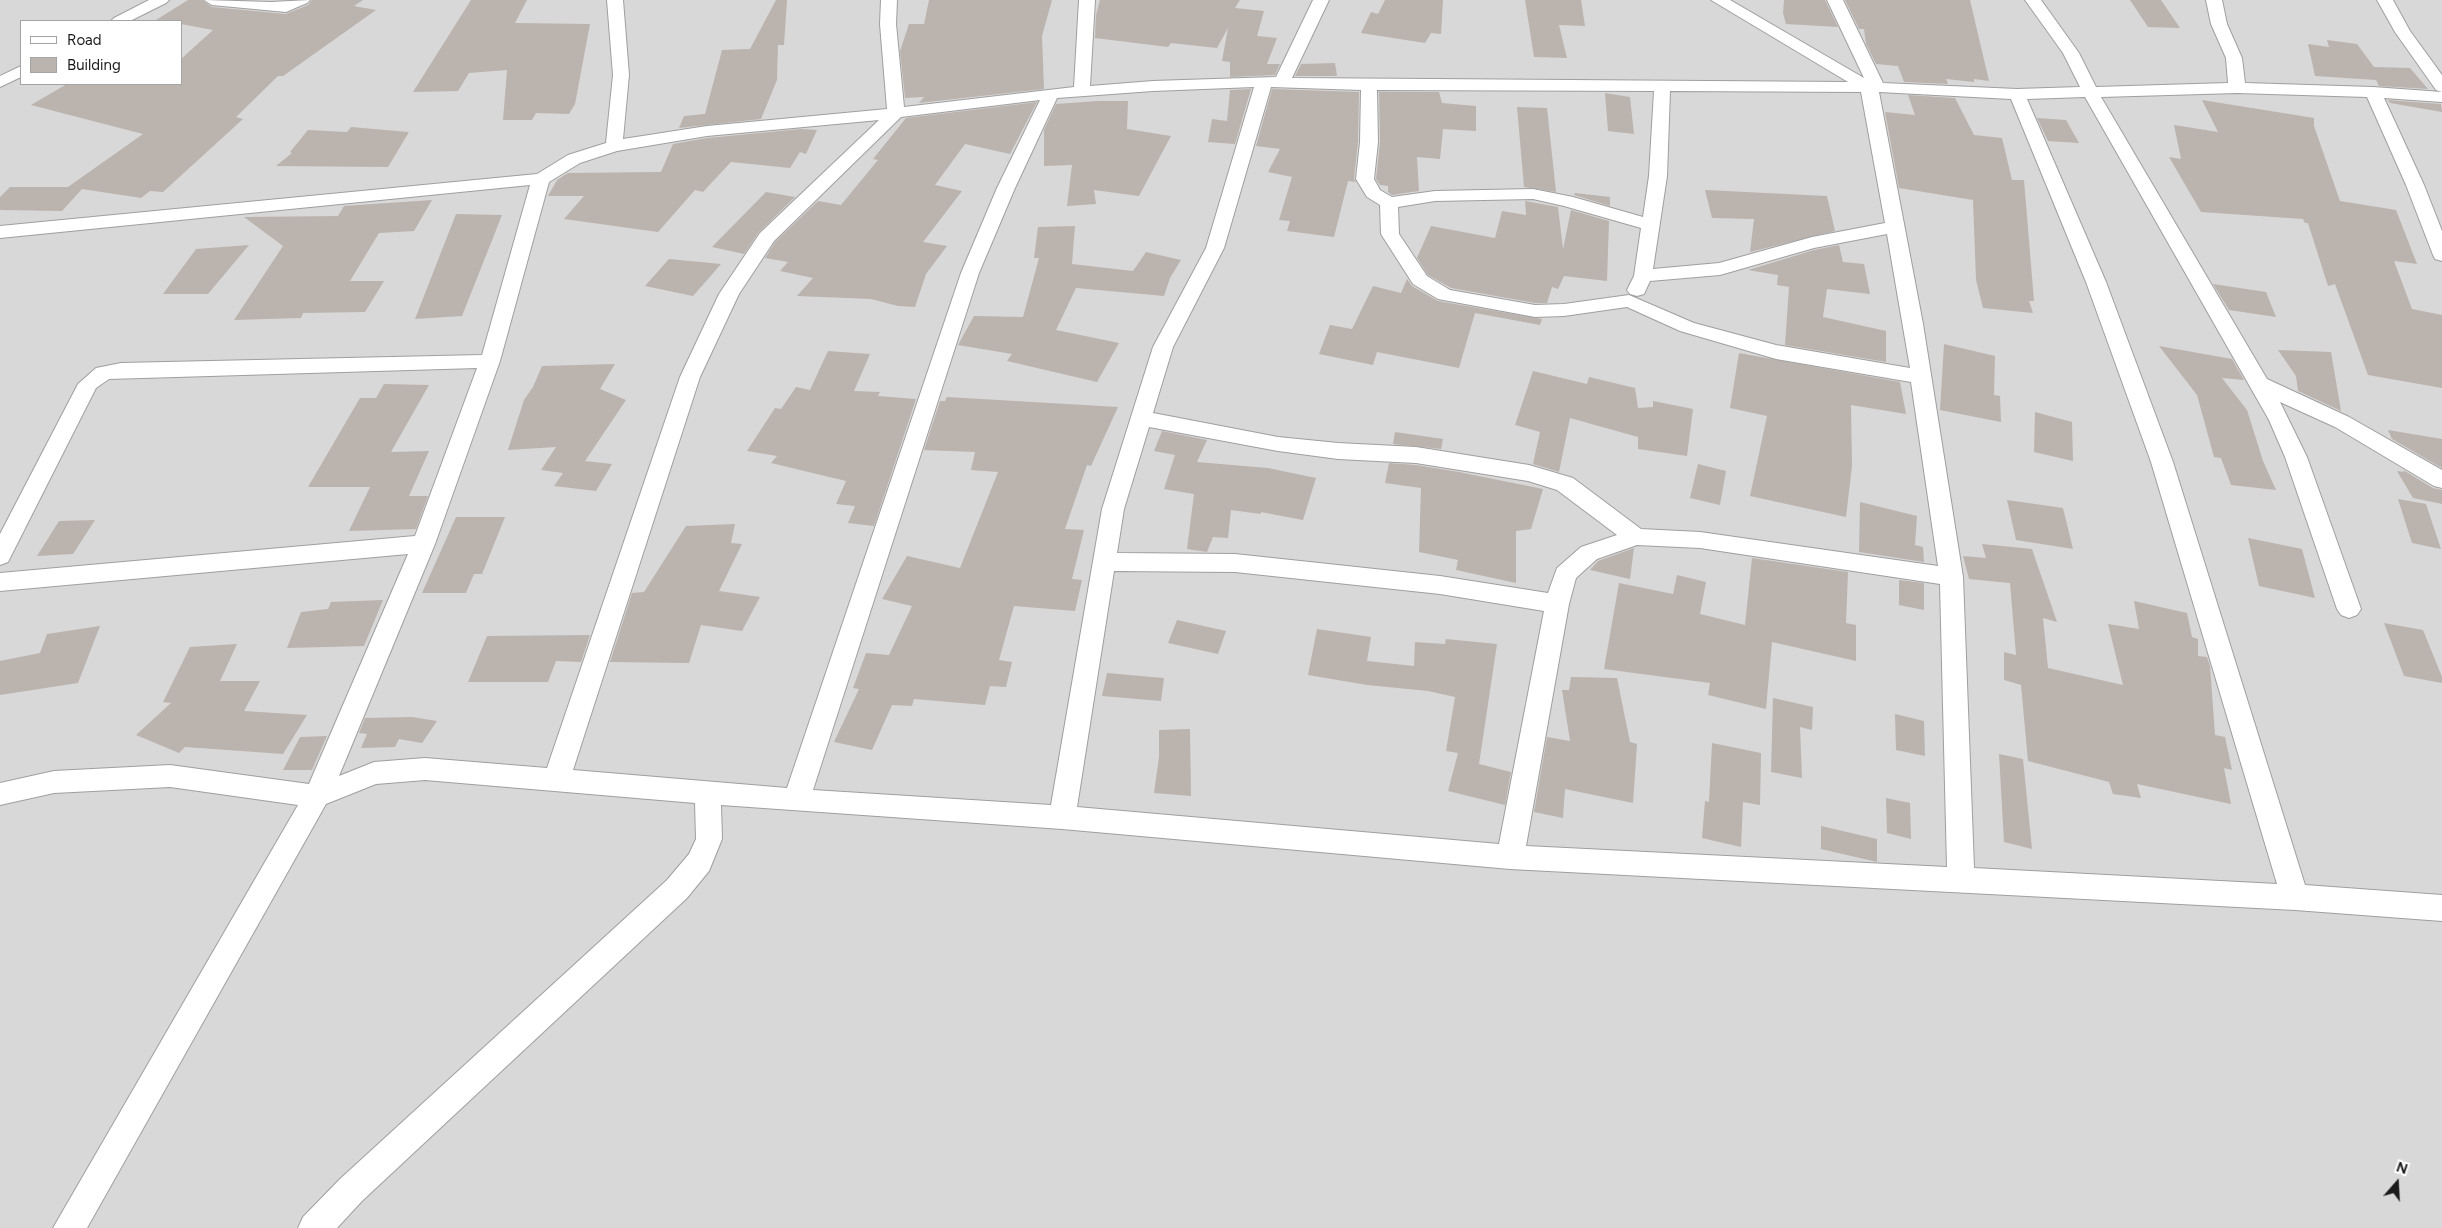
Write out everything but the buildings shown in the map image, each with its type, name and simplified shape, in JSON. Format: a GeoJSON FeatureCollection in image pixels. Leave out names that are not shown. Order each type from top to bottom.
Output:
{"type":"FeatureCollection","features":[{"type":"Feature","properties":{"kind":"street"},"geometry":{"type":"LineString","coordinates":[[122,20],[161,0]]}},
{"type":"Feature","properties":{"kind":"street"},"geometry":{"type":"LineString","coordinates":[[212,0],[271,7],[286,7],[302,0]]}},
{"type":"Feature","properties":{"kind":"street"},"geometry":{"type":"LineString","coordinates":[[614,146],[621,74],[615,0]]}},
{"type":"Feature","properties":{"kind":"street"},"geometry":{"type":"LineString","coordinates":[[889,0],[888,24],[896,114]]}},
{"type":"Feature","properties":{"kind":"street"},"geometry":{"type":"LineString","coordinates":[[1082,92],[1087,0]]}},
{"type":"Feature","properties":{"kind":"street"},"geometry":{"type":"LineString","coordinates":[[1062,817],[1113,509],[1162,347],[1215,248],[1272,82],[1321,0]]}},
{"type":"Feature","properties":{"kind":"street"},"geometry":{"type":"LineString","coordinates":[[1719,0],[1873,87]]}},
{"type":"Feature","properties":{"kind":"street"},"geometry":{"type":"LineString","coordinates":[[1835,0],[1873,87],[1921,377],[1951,577],[1961,879]]}},
{"type":"Feature","properties":{"kind":"street"},"geometry":{"type":"LineString","coordinates":[[2033,0],[2071,53],[2090,92],[2280,420],[2296,457],[2349,609]]}},
{"type":"Feature","properties":{"kind":"street"},"geometry":{"type":"LineString","coordinates":[[2214,0],[2219,24],[2234,58],[2237,88]]}},
{"type":"Feature","properties":{"kind":"street"},"geometry":{"type":"LineString","coordinates":[[2385,0],[2403,32],[2442,87]]}},
{"type":"Feature","properties":{"kind":"street"},"geometry":{"type":"LineString","coordinates":[[0,232],[541,180],[574,159],[614,146],[707,131],[896,114],[1051,94],[1153,86],[1272,82],[1369,85],[1662,85],[1873,87],[2018,94],[2237,88],[2373,92],[2442,97]]}},
{"type":"Feature","properties":{"kind":"street"},"geometry":{"type":"LineString","coordinates":[[1369,85],[1365,179],[1373,193],[1389,203],[1435,196],[1533,194],[1567,201],[1651,225]]}},
{"type":"Feature","properties":{"kind":"street"},"geometry":{"type":"LineString","coordinates":[[1629,301],[1637,290],[1643,276],[1651,225],[1658,176],[1662,85]]}},
{"type":"Feature","properties":{"kind":"street"},"geometry":{"type":"LineString","coordinates":[[2373,92],[2415,185],[2442,255]]}},
{"type":"Feature","properties":{"kind":"street"},"geometry":{"type":"LineString","coordinates":[[796,800],[970,273],[1006,188],[1051,94]]}},
{"type":"Feature","properties":{"kind":"street"},"geometry":{"type":"LineString","coordinates":[[2018,94],[2096,282],[2162,462],[2295,897]]}},
{"type":"Feature","properties":{"kind":"street"},"geometry":{"type":"LineString","coordinates":[[556,781],[690,377],[729,294],[767,236],[896,114]]}},
{"type":"Feature","properties":{"kind":"street"},"geometry":{"type":"LineString","coordinates":[[69,1228],[317,796],[424,544],[490,361],[541,180]]}},
{"type":"Feature","properties":{"kind":"street"},"geometry":{"type":"LineString","coordinates":[[1389,203],[1390,234],[1420,280],[1445,295],[1535,311],[1564,310],[1629,301],[1687,327],[1776,352],[1921,377]]}},
{"type":"Feature","properties":{"kind":"street"},"geometry":{"type":"LineString","coordinates":[[1643,276],[1720,269],[1812,243],[1895,227]]}},
{"type":"Feature","properties":{"kind":"street"},"geometry":{"type":"LineString","coordinates":[[0,556],[88,384],[103,373],[122,370],[490,361]]}},
{"type":"Feature","properties":{"kind":"street"},"geometry":{"type":"LineString","coordinates":[[2259,384],[2342,422],[2442,480]]}},
{"type":"Feature","properties":{"kind":"street"},"geometry":{"type":"LineString","coordinates":[[1141,418],[1278,444],[1338,451],[1416,455],[1529,473],[1565,484],[1636,536]]}},
{"type":"Feature","properties":{"kind":"street"},"geometry":{"type":"LineString","coordinates":[[1510,857],[1556,604],[1565,574],[1589,553],[1636,536],[1700,540],[1951,577]]}},
{"type":"Feature","properties":{"kind":"street"},"geometry":{"type":"LineString","coordinates":[[0,582],[424,544]]}},
{"type":"Feature","properties":{"kind":"street"},"geometry":{"type":"LineString","coordinates":[[1104,562],[1235,563],[1440,585],[1556,604]]}},
{"type":"Feature","properties":{"kind":"street"},"geometry":{"type":"LineString","coordinates":[[0,794],[54,782],[170,776],[317,796],[374,773],[425,768],[556,781],[796,800],[1062,817],[1510,857],[2295,897],[2442,908]]}},
{"type":"Feature","properties":{"kind":"street"},"geometry":{"type":"LineString","coordinates":[[314,1228],[351,1190],[677,889],[699,862],[709,839],[708,793]]}},
{"type":"Feature","properties":{"kind":"shaded area"},"geometry":{"type":"Polygon","coordinates":[[[0,0],[2442,0],[2442,1228],[0,1228],[0,0]]]}}]}
